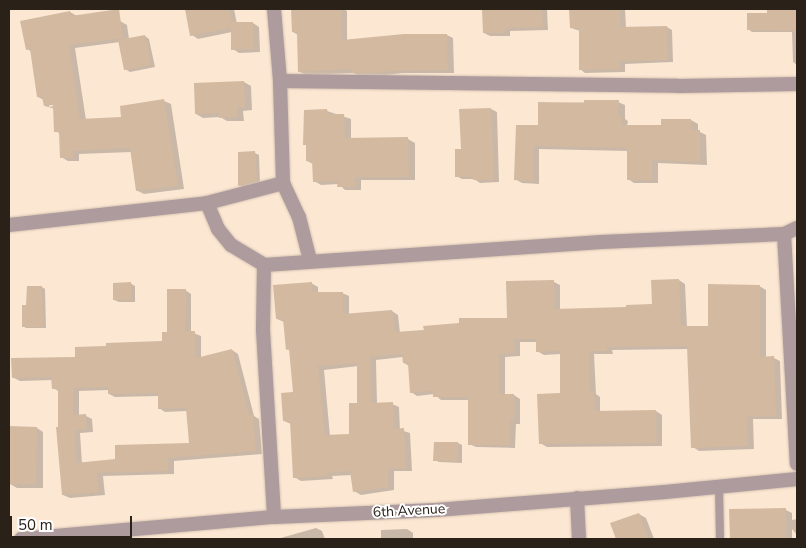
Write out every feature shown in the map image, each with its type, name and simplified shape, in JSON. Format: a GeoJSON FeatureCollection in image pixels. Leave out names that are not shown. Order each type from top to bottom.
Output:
{"type":"FeatureCollection","features":[{"type":"Feature","properties":{"kind":"street"},"geometry":{"type":"LineString","coordinates":[[274,9],[280,80],[283,183],[299,217],[310,260]]}},
{"type":"Feature","properties":{"kind":"street"},"geometry":{"type":"LineString","coordinates":[[280,80],[678,86],[797,84]]}},
{"type":"Feature","properties":{"kind":"street"},"geometry":{"type":"LineString","coordinates":[[9,225],[207,203],[283,183]]}},
{"type":"Feature","properties":{"kind":"street"},"geometry":{"type":"LineString","coordinates":[[207,203],[218,229],[231,245],[264,265],[310,260],[791,231],[797,464]]}},
{"type":"Feature","properties":{"kind":"street"},"geometry":{"type":"LineString","coordinates":[[264,265],[263,330],[274,517]]}},
{"type":"Feature","properties":{"kind":"street","name":"6th Avenue"},"geometry":{"type":"LineString","coordinates":[[21,539],[274,517],[436,510],[797,480]]}},
{"type":"Feature","properties":{"kind":"street"},"geometry":{"type":"LineString","coordinates":[[577,498],[579,539]]}},
{"type":"Feature","properties":{"kind":"lane"},"geometry":{"type":"LineString","coordinates":[[719,487],[720,539]]}},
{"type":"Feature","properties":{"kind":"building"},"geometry":{"type":"Polygon","coordinates":[[[119,9],[123,38],[69,45],[80,119],[121,117],[120,106],[164,99],[178,186],[136,191],[130,148],[73,151],[73,158],[60,158],[59,132],[54,132],[53,105],[44,106],[42,97],[37,97],[30,49],[26,50],[20,21],[70,11],[71,16],[119,9]]]}},
{"type":"Feature","properties":{"kind":"building"},"geometry":{"type":"Polygon","coordinates":[[[185,9],[229,9],[232,22],[253,22],[254,49],[231,50],[231,28],[190,36],[185,9]]]}},
{"type":"Feature","properties":{"kind":"building"},"geometry":{"type":"Polygon","coordinates":[[[291,9],[341,9],[342,40],[404,34],[447,34],[448,70],[352,73],[352,69],[298,72],[297,32],[292,32],[291,9]]]}},
{"type":"Feature","properties":{"kind":"building"},"geometry":{"type":"Polygon","coordinates":[[[482,9],[542,9],[543,27],[505,28],[505,33],[483,33],[482,9]]]}},
{"type":"Feature","properties":{"kind":"building"},"geometry":{"type":"Polygon","coordinates":[[[569,9],[620,9],[620,27],[667,26],[668,60],[619,61],[620,69],[579,70],[579,28],[570,28],[569,9]]]}},
{"type":"Feature","properties":{"kind":"building"},"geometry":{"type":"Polygon","coordinates":[[[767,9],[797,9],[797,31],[747,30],[747,13],[767,13],[767,9]]]}},
{"type":"Feature","properties":{"kind":"building"},"geometry":{"type":"Polygon","coordinates":[[[145,35],[151,65],[124,70],[118,40],[145,35]]]}},
{"type":"Feature","properties":{"kind":"building"},"geometry":{"type":"Polygon","coordinates":[[[244,81],[245,107],[237,107],[237,117],[219,118],[219,113],[195,114],[194,83],[244,81]]]}},
{"type":"Feature","properties":{"kind":"building"},"geometry":{"type":"Polygon","coordinates":[[[584,100],[619,100],[618,116],[621,116],[621,125],[661,125],[661,119],[691,119],[691,130],[700,130],[700,162],[652,160],[652,180],[627,180],[627,148],[533,146],[533,181],[514,180],[516,125],[538,125],[538,102],[584,103],[584,100]]]}},
{"type":"Feature","properties":{"kind":"building"},"geometry":{"type":"Polygon","coordinates":[[[491,108],[494,180],[473,180],[473,177],[455,177],[455,149],[461,149],[459,109],[491,108]]]}},
{"type":"Feature","properties":{"kind":"building"},"geometry":{"type":"Polygon","coordinates":[[[327,109],[328,114],[344,114],[345,138],[408,137],[409,177],[355,177],[355,187],[337,187],[338,181],[313,182],[312,161],[306,161],[306,145],[303,145],[304,110],[327,109]]]}},
{"type":"Feature","properties":{"kind":"building"},"geometry":{"type":"Polygon","coordinates":[[[255,151],[257,181],[238,186],[238,152],[255,151]]]}},
{"type":"Feature","properties":{"kind":"building"},"geometry":{"type":"Polygon","coordinates":[[[679,279],[681,326],[708,326],[708,284],[760,285],[760,357],[774,356],[776,416],[747,417],[748,446],[691,448],[687,346],[607,347],[607,351],[589,351],[590,392],[594,392],[595,411],[656,410],[657,443],[539,444],[537,394],[560,393],[560,351],[536,352],[536,339],[514,339],[514,353],[499,354],[499,394],[514,394],[514,421],[510,421],[510,445],[468,445],[468,397],[433,397],[433,391],[410,393],[408,363],[403,363],[402,354],[370,357],[371,403],[393,402],[394,429],[404,428],[406,468],[388,469],[388,487],[353,492],[350,471],[327,473],[327,476],[293,478],[290,421],[283,421],[281,393],[293,392],[289,349],[286,350],[283,319],[276,319],[273,285],[312,282],[312,292],[343,292],[343,314],[392,310],[395,332],[424,330],[423,326],[459,323],[459,318],[507,318],[506,281],[554,280],[554,309],[626,307],[626,305],[652,304],[651,280],[679,279]],[[357,363],[318,366],[325,435],[349,434],[349,403],[357,403],[357,363]]]}},
{"type":"Feature","properties":{"kind":"building"},"geometry":{"type":"Polygon","coordinates":[[[131,282],[131,300],[113,300],[113,283],[131,282]]]}},
{"type":"Feature","properties":{"kind":"building"},"geometry":{"type":"Polygon","coordinates":[[[27,286],[42,286],[43,327],[22,327],[22,305],[26,305],[27,286]]]}},
{"type":"Feature","properties":{"kind":"building"},"geometry":{"type":"Polygon","coordinates":[[[167,289],[186,289],[185,331],[195,331],[196,358],[232,349],[249,415],[253,415],[256,451],[168,458],[168,471],[97,473],[99,492],[62,495],[56,427],[58,427],[58,389],[52,389],[51,377],[12,378],[11,358],[75,357],[75,347],[106,346],[106,343],[162,341],[162,332],[167,332],[167,289]],[[108,387],[73,388],[73,415],[86,414],[87,429],[75,430],[76,463],[115,459],[115,445],[189,443],[186,408],[158,409],[158,393],[108,394],[108,387]]]}},
{"type":"Feature","properties":{"kind":"building"},"geometry":{"type":"Polygon","coordinates":[[[9,426],[37,427],[36,485],[9,484],[9,426]]]}},
{"type":"Feature","properties":{"kind":"building"},"geometry":{"type":"Polygon","coordinates":[[[434,442],[458,442],[458,461],[433,461],[434,442]]]}},
{"type":"Feature","properties":{"kind":"building"},"geometry":{"type":"Polygon","coordinates":[[[786,508],[786,539],[730,539],[729,509],[786,508]]]}},
{"type":"Feature","properties":{"kind":"building"},"geometry":{"type":"Polygon","coordinates":[[[639,513],[649,539],[616,539],[610,523],[639,513]]]}}]}
